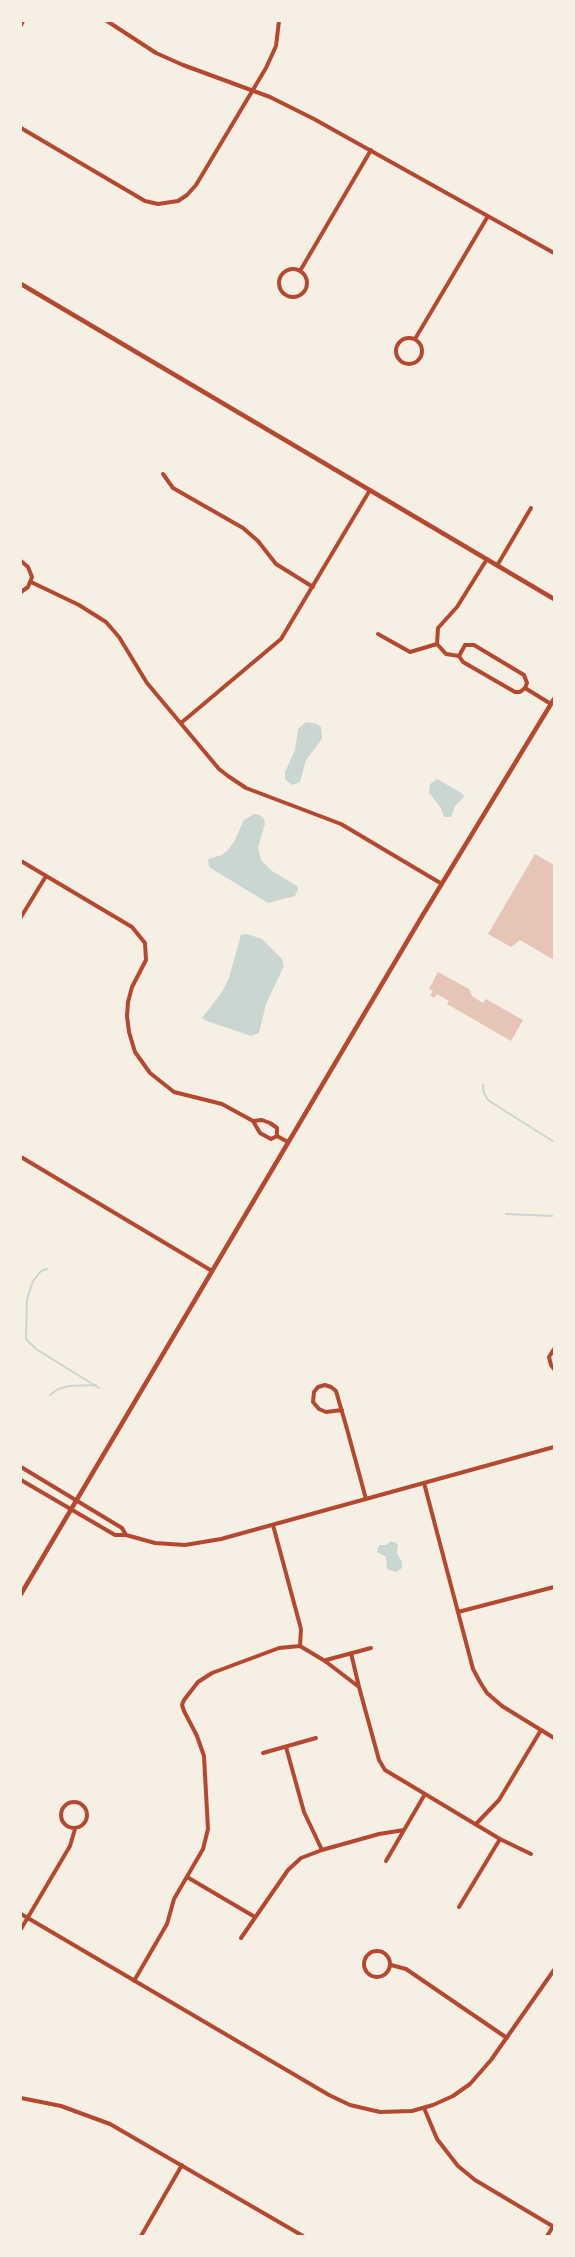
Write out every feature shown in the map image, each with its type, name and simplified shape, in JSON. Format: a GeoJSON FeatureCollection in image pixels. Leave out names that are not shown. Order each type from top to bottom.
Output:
{"type":"FeatureCollection","features":[{"type":"Feature","properties":{"kind":"street"},"geometry":{"type":"LineString","coordinates":[[106,21],[156,53],[253,90],[314,119],[554,253]]}},
{"type":"Feature","properties":{"kind":"street"},"geometry":{"type":"LineString","coordinates":[[21,128],[145,201],[169,204],[178,201],[192,191],[253,90],[273,53],[279,21]]}},
{"type":"Feature","properties":{"kind":"street"},"geometry":{"type":"LineString","coordinates":[[300,271],[371,150]]}},
{"type":"Feature","properties":{"kind":"street"},"geometry":{"type":"LineString","coordinates":[[415,339],[488,216]]}},
{"type":"Feature","properties":{"kind":"street"},"geometry":{"type":"LineString","coordinates":[[296,269],[300,271],[306,279],[306,289],[298,296],[288,296],[280,289],[279,279],[286,271],[296,269]]}},
{"type":"Feature","properties":{"kind":"street"},"geometry":{"type":"LineString","coordinates":[[21,284],[554,599]]}},
{"type":"Feature","properties":{"kind":"street"},"geometry":{"type":"LineString","coordinates":[[406,338],[415,339],[419,342],[422,351],[419,359],[411,364],[402,363],[396,356],[398,343],[406,338]]}},
{"type":"Feature","properties":{"kind":"street"},"geometry":{"type":"LineString","coordinates":[[163,474],[173,488],[243,528],[258,541],[276,564],[313,587]]}},
{"type":"Feature","properties":{"kind":"street"},"geometry":{"type":"LineString","coordinates":[[181,723],[274,646],[287,631],[370,489]]}},
{"type":"Feature","properties":{"kind":"street"},"geometry":{"type":"LineString","coordinates":[[498,564],[531,508]]}},
{"type":"Feature","properties":{"kind":"street"},"geometry":{"type":"LineString","coordinates":[[459,656],[465,645],[474,645],[524,675],[525,688],[520,692],[515,692],[463,662],[459,656],[446,654],[437,644],[438,628],[457,606],[488,558]]}},
{"type":"Feature","properties":{"kind":"street"},"geometry":{"type":"LineString","coordinates":[[21,561],[31,572],[31,582],[21,592]]}},
{"type":"Feature","properties":{"kind":"street"},"geometry":{"type":"LineString","coordinates":[[31,582],[79,605],[106,622],[126,648],[147,683],[219,769],[238,783],[341,824],[442,884]]}},
{"type":"Feature","properties":{"kind":"street"},"geometry":{"type":"LineString","coordinates":[[378,634],[410,652],[437,644]]}},
{"type":"Feature","properties":{"kind":"street"},"geometry":{"type":"LineString","coordinates":[[21,1594],[288,1142],[553,702],[525,688]]}},
{"type":"Feature","properties":{"kind":"street"},"geometry":{"type":"LineString","coordinates":[[21,861],[132,927],[145,943],[146,960],[132,987],[127,1016],[133,1046],[138,1058],[150,1073],[174,1092],[222,1104],[253,1120],[270,1123],[277,1128],[277,1136]]}},
{"type":"Feature","properties":{"kind":"street"},"geometry":{"type":"LineString","coordinates":[[21,917],[46,876]]}},
{"type":"Feature","properties":{"kind":"street"},"geometry":{"type":"LineString","coordinates":[[253,1120],[260,1133],[271,1139],[277,1136]]}},
{"type":"Feature","properties":{"kind":"street"},"geometry":{"type":"LineString","coordinates":[[277,1136],[288,1142]]}},
{"type":"Feature","properties":{"kind":"street"},"geometry":{"type":"LineString","coordinates":[[21,1157],[212,1270]]}},
{"type":"Feature","properties":{"kind":"street"},"geometry":{"type":"LineString","coordinates":[[554,1349],[549,1357],[554,1369]]}},
{"type":"Feature","properties":{"kind":"street"},"geometry":{"type":"LineString","coordinates":[[342,1410],[326,1412],[319,1409],[313,1402],[314,1392],[322,1385],[332,1387],[336,1391],[342,1410],[366,1499]]}},
{"type":"Feature","properties":{"kind":"street"},"geometry":{"type":"LineString","coordinates":[[21,1480],[115,1535],[126,1535],[154,1544],[185,1545],[212,1542],[554,1447]]}},
{"type":"Feature","properties":{"kind":"street"},"geometry":{"type":"LineString","coordinates":[[21,1467],[122,1528],[126,1535]]}},
{"type":"Feature","properties":{"kind":"street"},"geometry":{"type":"LineString","coordinates":[[424,1483],[475,1672],[487,1693],[502,1706],[554,1738]]}},
{"type":"Feature","properties":{"kind":"street"},"geometry":{"type":"LineString","coordinates":[[273,1525],[301,1629],[300,1646]]}},
{"type":"Feature","properties":{"kind":"street"},"geometry":{"type":"LineString","coordinates":[[458,1612],[554,1587]]}},
{"type":"Feature","properties":{"kind":"street"},"geometry":{"type":"LineString","coordinates":[[134,1981],[160,1938],[167,1924],[174,1899],[203,1849],[208,1823],[204,1756],[198,1737],[184,1711],[182,1705],[184,1700],[198,1682],[212,1673],[279,1648],[300,1646],[325,1660],[359,1687]]}},
{"type":"Feature","properties":{"kind":"street"},"geometry":{"type":"LineString","coordinates":[[325,1660],[371,1648]]}},
{"type":"Feature","properties":{"kind":"street"},"geometry":{"type":"LineString","coordinates":[[351,1653],[380,1764],[385,1770],[500,1839],[531,1854]]}},
{"type":"Feature","properties":{"kind":"street"},"geometry":{"type":"LineString","coordinates":[[476,1824],[499,1800],[541,1730]]}},
{"type":"Feature","properties":{"kind":"street"},"geometry":{"type":"LineString","coordinates":[[263,1753],[316,1738]]}},
{"type":"Feature","properties":{"kind":"street"},"geometry":{"type":"LineString","coordinates":[[286,1747],[304,1812],[322,1850]]}},
{"type":"Feature","properties":{"kind":"street"},"geometry":{"type":"LineString","coordinates":[[386,1861],[425,1794]]}},
{"type":"Feature","properties":{"kind":"street"},"geometry":{"type":"LineString","coordinates":[[21,1929],[70,1846],[75,1829],[84,1824],[87,1815],[83,1806],[74,1802],[66,1805],[60,1815],[66,1826],[75,1829]]}},
{"type":"Feature","properties":{"kind":"street"},"geometry":{"type":"LineString","coordinates":[[241,1938],[291,1867],[301,1858],[391,1831],[404,1830]]}},
{"type":"Feature","properties":{"kind":"street"},"geometry":{"type":"LineString","coordinates":[[459,1907],[500,1839]]}},
{"type":"Feature","properties":{"kind":"street"},"geometry":{"type":"LineString","coordinates":[[187,1877],[255,1917]]}},
{"type":"Feature","properties":{"kind":"street"},"geometry":{"type":"LineString","coordinates":[[21,1914],[340,2101],[380,2112],[401,2112],[424,2108],[443,2101],[470,2084],[485,2069],[554,1970]]}},
{"type":"Feature","properties":{"kind":"street"},"geometry":{"type":"LineString","coordinates":[[379,1951],[388,1956],[391,1965],[384,1976],[375,1977],[368,1973],[364,1963],[370,1953],[379,1951]]}},
{"type":"Feature","properties":{"kind":"street"},"geometry":{"type":"LineString","coordinates":[[391,1965],[406,1969],[507,2038]]}},
{"type":"Feature","properties":{"kind":"street"},"geometry":{"type":"LineString","coordinates":[[21,2098],[61,2106],[110,2124],[303,2236]]}},
{"type":"Feature","properties":{"kind":"street"},"geometry":{"type":"LineString","coordinates":[[424,2108],[437,2139],[458,2166],[476,2180],[554,2226],[547,2236]]}},
{"type":"Feature","properties":{"kind":"street"},"geometry":{"type":"LineString","coordinates":[[141,2236],[182,2165]]}},
{"type":"Feature","properties":{"kind":"shaded area"},"geometry":{"type":"Polygon","coordinates":[[[306,722],[321,727],[322,739],[306,760],[300,782],[292,785],[285,779],[285,772],[295,750],[298,729],[306,722]]]}},
{"type":"Feature","properties":{"kind":"shaded area"},"geometry":{"type":"Polygon","coordinates":[[[437,779],[463,794],[464,797],[455,806],[451,817],[444,817],[441,808],[429,793],[430,784],[437,779]]]}},
{"type":"Feature","properties":{"kind":"shaded area"},"geometry":{"type":"Polygon","coordinates":[[[254,814],[260,815],[265,824],[258,847],[261,860],[272,871],[297,886],[295,896],[268,903],[209,867],[208,859],[222,855],[228,850],[244,820],[254,814]]]}},
{"type":"Feature","properties":{"kind":"shaded area"},"geometry":{"type":"Polygon","coordinates":[[[247,934],[262,939],[282,959],[284,966],[266,1004],[259,1033],[251,1036],[202,1018],[222,992],[229,978],[241,935],[247,934]]]}},
{"type":"Feature","properties":{"kind":"shaded area"},"geometry":{"type":"Polygon","coordinates":[[[391,1541],[398,1544],[397,1553],[402,1562],[402,1568],[396,1572],[387,1569],[386,1557],[377,1552],[379,1545],[386,1545],[391,1541]]]}},
{"type":"Feature","properties":{"kind":"building"},"geometry":{"type":"Polygon","coordinates":[[[535,854],[554,865],[554,960],[520,940],[511,947],[488,934],[535,854]]]}},
{"type":"Feature","properties":{"kind":"building"},"geometry":{"type":"Polygon","coordinates":[[[438,972],[469,989],[472,996],[483,1003],[486,999],[523,1020],[511,1041],[447,1004],[449,1001],[437,994],[434,998],[430,995],[433,991],[429,989],[438,972]]]}},
{"type":"Feature","properties":{"kind":"waterway"},"geometry":{"type":"LineString","coordinates":[[483,1085],[488,1100],[554,1142]]}},
{"type":"Feature","properties":{"kind":"waterway"},"geometry":{"type":"LineString","coordinates":[[506,1214],[554,1216]]}},
{"type":"Feature","properties":{"kind":"waterway"},"geometry":{"type":"LineString","coordinates":[[47,1269],[41,1271],[33,1281],[27,1299],[26,1339],[36,1349],[99,1388]]}},
{"type":"Feature","properties":{"kind":"waterway"},"geometry":{"type":"LineString","coordinates":[[50,1395],[58,1389],[69,1386],[96,1385]]}}]}
